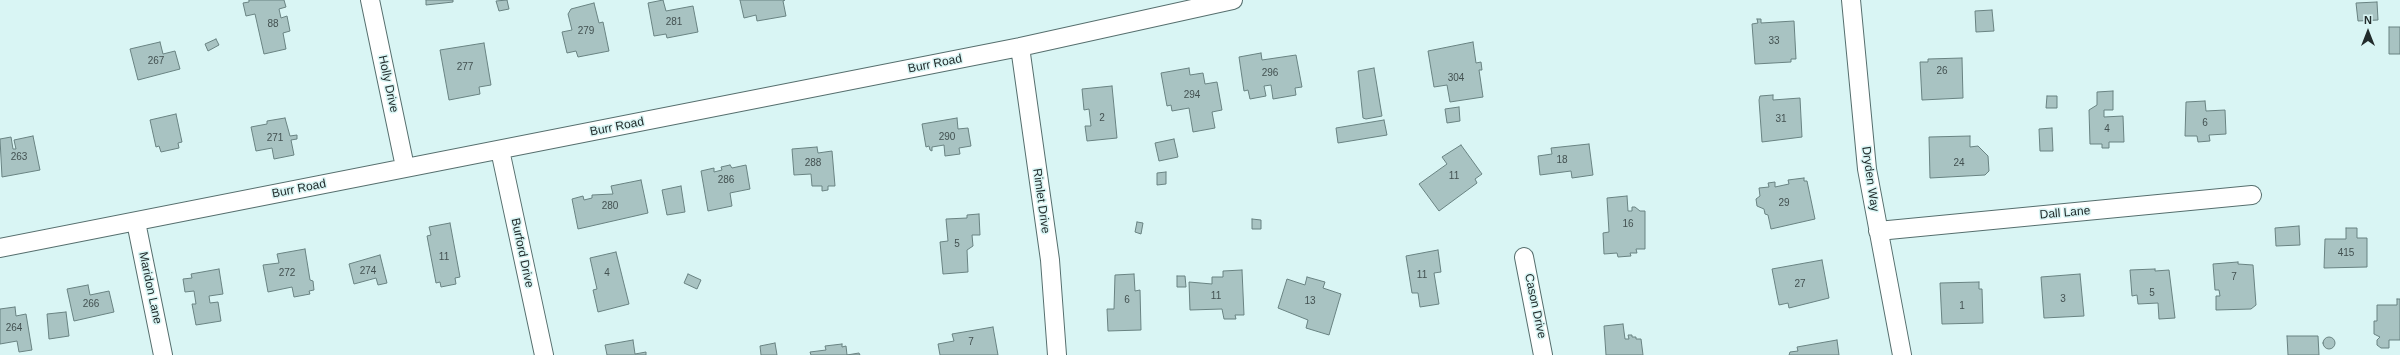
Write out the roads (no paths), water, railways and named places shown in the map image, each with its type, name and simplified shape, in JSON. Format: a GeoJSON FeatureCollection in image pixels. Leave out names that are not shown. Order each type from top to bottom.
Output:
{"type":"FeatureCollection","features":[{"type":"Feature","properties":{"kind":"street","name":"Holly Drive"},"geometry":{"type":"LineString","coordinates":[[370,0],[405,167]]}},
{"type":"Feature","properties":{"kind":"street","name":"Burr Road"},"geometry":{"type":"LineString","coordinates":[[0,248],[1020,47],[1233,0]]}},
{"type":"Feature","properties":{"kind":"street","name":"Dryden Way"},"geometry":{"type":"LineString","coordinates":[[1851,0],[1867,170],[1902,355]]}},
{"type":"Feature","properties":{"kind":"street","name":"Rimlet Drive"},"geometry":{"type":"LineString","coordinates":[[1020,47],[1050,260],[1057,355]]}},
{"type":"Feature","properties":{"kind":"street","name":"Burford Drive"},"geometry":{"type":"LineString","coordinates":[[500,150],[544,355]]}},
{"type":"Feature","properties":{"kind":"street","name":"Dall Lane"},"geometry":{"type":"LineString","coordinates":[[1878,231],[2252,195]]}},
{"type":"Feature","properties":{"kind":"street","name":"Maridon Lane"},"geometry":{"type":"LineString","coordinates":[[136,222],[163,355]]}},
{"type":"Feature","properties":{"kind":"street","name":"Cason Drive"},"geometry":{"type":"LineString","coordinates":[[1524,257],[1544,355]]}}]}
